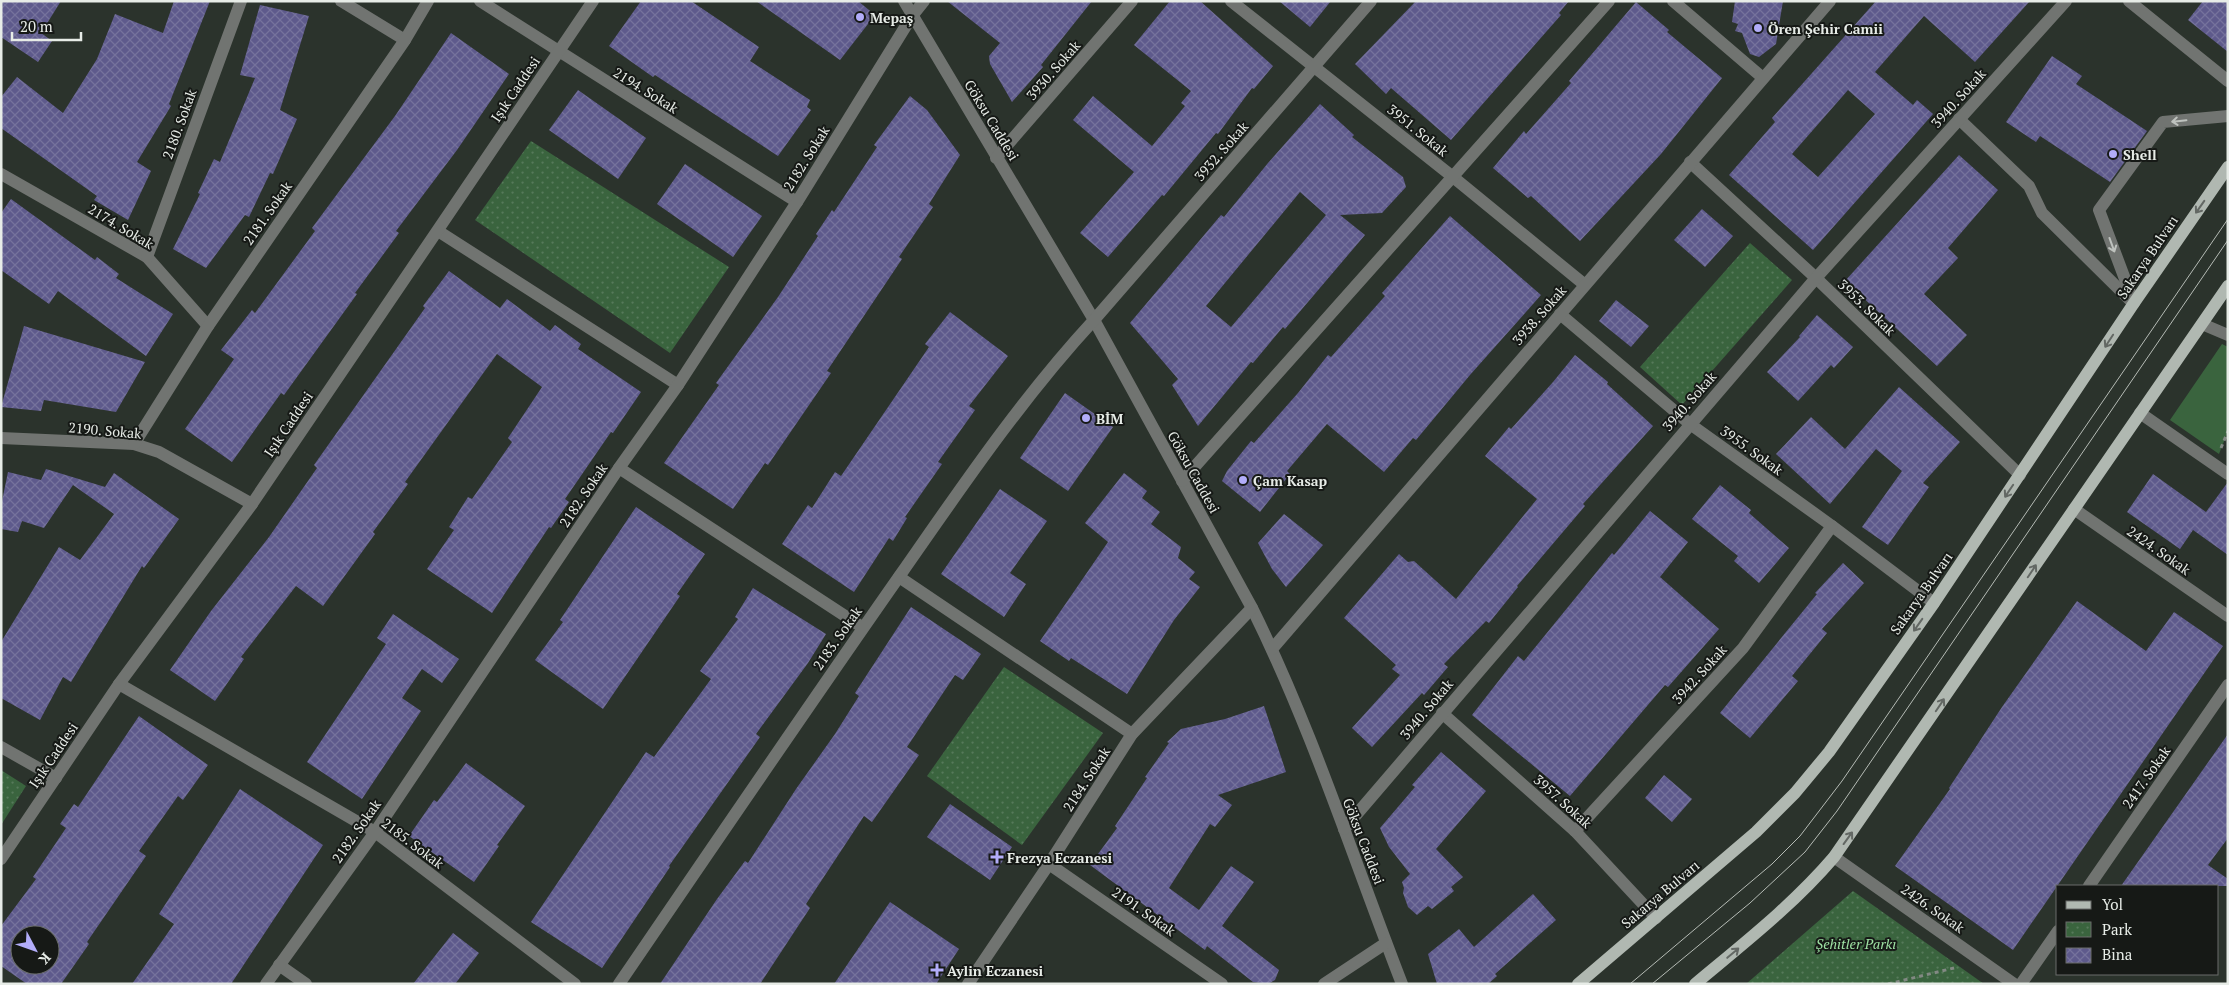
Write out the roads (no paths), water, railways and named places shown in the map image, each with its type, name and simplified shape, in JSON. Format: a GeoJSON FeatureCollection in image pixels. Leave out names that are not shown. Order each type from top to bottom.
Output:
{"type":"FeatureCollection","features":[{"type":"Feature","properties":{"kind":"main road","name":"Sakarya Bulvarı"},"geometry":{"type":"LineString","coordinates":[[1578,984],[1756,832],[1795,793],[1829,752],[1934,603],[2134,303],[2228,167]]}},
{"type":"Feature","properties":{"kind":"main road"},"geometry":{"type":"LineString","coordinates":[[1695,984],[1779,914],[1810,885],[1834,857],[2228,286]]}},
{"type":"Feature","properties":{"kind":"street","name":"2180. Sokak"},"geometry":{"type":"LineString","coordinates":[[146,257],[240,1]]}},
{"type":"Feature","properties":{"kind":"street"},"geometry":{"type":"LineString","coordinates":[[341,1],[405,40]]}},
{"type":"Feature","properties":{"kind":"street","name":"2181. Sokak"},"geometry":{"type":"LineString","coordinates":[[134,444],[208,326],[405,40],[428,1]]}},
{"type":"Feature","properties":{"kind":"street","name":"2194. Sokak"},"geometry":{"type":"LineString","coordinates":[[480,1],[797,202]]}},
{"type":"Feature","properties":{"kind":"street","name":"Işık Caddesi"},"geometry":{"type":"LineString","coordinates":[[1,860],[119,684],[252,504],[592,1]]}},
{"type":"Feature","properties":{"kind":"street","name":"Göksu Caddesi"},"geometry":{"type":"LineString","coordinates":[[904,1],[1094,320],[1252,608],[1272,649],[1344,829],[1402,984]]}},
{"type":"Feature","properties":{"kind":"street","name":"2182. Sokak"},"geometry":{"type":"LineString","coordinates":[[266,984],[375,832],[619,468],[678,385],[797,202],[912,16],[924,1]]}},
{"type":"Feature","properties":{"kind":"street","name":"3930. Sokak"},"geometry":{"type":"LineString","coordinates":[[996,158],[1132,1]]}},
{"type":"Feature","properties":{"kind":"street","name":"3951. Sokak"},"geometry":{"type":"LineString","coordinates":[[1231,1],[1453,177],[1585,285]]}},
{"type":"Feature","properties":{"kind":"street","name":"3932. Sokak"},"geometry":{"type":"LineString","coordinates":[[1094,320],[1371,1]]}},
{"type":"Feature","properties":{"kind":"street"},"geometry":{"type":"LineString","coordinates":[[1182,481],[1609,1]]}},
{"type":"Feature","properties":{"kind":"street"},"geometry":{"type":"LineString","coordinates":[[1673,1],[1763,78]]}},
{"type":"Feature","properties":{"kind":"street","name":"3938. Sokak"},"geometry":{"type":"LineString","coordinates":[[1272,649],[1830,1]]}},
{"type":"Feature","properties":{"kind":"street","name":"3940. Sokak"},"geometry":{"type":"LineString","coordinates":[[1344,829],[1816,278],[2066,1]]}},
{"type":"Feature","properties":{"kind":"street"},"geometry":{"type":"LineString","coordinates":[[2129,1],[2228,81]]}},
{"type":"Feature","properties":{"kind":"street"},"geometry":{"type":"LineString","coordinates":[[2134,303],[2099,210],[2163,122],[2228,116]]}},
{"type":"Feature","properties":{"kind":"street"},"geometry":{"type":"LineString","coordinates":[[1960,119],[2029,186],[2042,213],[2134,303]]}},
{"type":"Feature","properties":{"kind":"street","name":"3953. Sokak"},"geometry":{"type":"LineString","coordinates":[[1690,162],[1816,278],[2020,475]]}},
{"type":"Feature","properties":{"kind":"street","name":"2174. Sokak"},"geometry":{"type":"LineString","coordinates":[[1,174],[146,257],[208,326]]}},
{"type":"Feature","properties":{"kind":"street"},"geometry":{"type":"LineString","coordinates":[[438,230],[678,385]]}},
{"type":"Feature","properties":{"kind":"street","name":"3955. Sokak"},"geometry":{"type":"LineString","coordinates":[[1560,314],[1690,424],[1832,526],[1934,603]]}},
{"type":"Feature","properties":{"kind":"street","name":"2183. Sokak"},"geometry":{"type":"LineString","coordinates":[[619,984],[862,627],[1011,417],[1056,361],[1094,320]]}},
{"type":"Feature","properties":{"kind":"street"},"geometry":{"type":"LineString","coordinates":[[2202,324],[2228,335]]}},
{"type":"Feature","properties":{"kind":"street"},"geometry":{"type":"LineString","coordinates":[[2140,413],[2228,474]]}},
{"type":"Feature","properties":{"kind":"street","name":"2190. Sokak"},"geometry":{"type":"LineString","coordinates":[[1,438],[134,444],[159,452],[252,504]]}},
{"type":"Feature","properties":{"kind":"street"},"geometry":{"type":"LineString","coordinates":[[619,468],[862,627]]}},
{"type":"Feature","properties":{"kind":"street","name":"2424. Sokak"},"geometry":{"type":"LineString","coordinates":[[2074,509],[2228,616]]}},
{"type":"Feature","properties":{"kind":"street","name":"3942. Sokak"},"geometry":{"type":"LineString","coordinates":[[1575,831],[1743,648],[1832,526]]}},
{"type":"Feature","properties":{"kind":"street"},"geometry":{"type":"LineString","coordinates":[[899,577],[1132,734]]}},
{"type":"Feature","properties":{"kind":"street","name":"2184. Sokak"},"geometry":{"type":"LineString","coordinates":[[968,984],[1049,864],[1132,734],[1252,608]]}},
{"type":"Feature","properties":{"kind":"street","name":"2185. Sokak"},"geometry":{"type":"LineString","coordinates":[[119,684],[375,832],[575,984]]}},
{"type":"Feature","properties":{"kind":"street","name":"2417. Sokak"},"geometry":{"type":"LineString","coordinates":[[2090,885],[2228,685]]}},
{"type":"Feature","properties":{"kind":"street","name":"3957. Sokak"},"geometry":{"type":"LineString","coordinates":[[1442,714],[1575,831],[1656,918]]}},
{"type":"Feature","properties":{"kind":"street"},"geometry":{"type":"LineString","coordinates":[[1,747],[56,778]]}},
{"type":"Feature","properties":{"kind":"street","name":"2426. Sokak"},"geometry":{"type":"LineString","coordinates":[[1834,857],[2014,984]]}},
{"type":"Feature","properties":{"kind":"street","name":"2191. Sokak"},"geometry":{"type":"LineString","coordinates":[[1049,864],[1222,984]]}},
{"type":"Feature","properties":{"kind":"street"},"geometry":{"type":"LineString","coordinates":[[2021,984],[2056,934]]}},
{"type":"Feature","properties":{"kind":"street"},"geometry":{"type":"LineString","coordinates":[[1324,984],[1386,942]]}},
{"type":"Feature","properties":{"kind":"street"},"geometry":{"type":"LineString","coordinates":[[279,965],[306,984]]}},
{"type":"Feature","properties":{"kind":"tram line"},"geometry":{"type":"LineString","coordinates":[[1630,984],[1772,864],[1800,836],[1842,781],[2228,219]]}},
{"type":"Feature","properties":{"kind":"tram line"},"geometry":{"type":"LineString","coordinates":[[1652,984],[1750,903],[1805,852],[1837,811],[2228,240]]}},
{"type":"Feature","properties":{"kind":"place","name":"Mepaş"},"geometry":{"type":"Point","coordinates":[860,17]}},
{"type":"Feature","properties":{"kind":"place","name":"Ören Şehir Camii"},"geometry":{"type":"Point","coordinates":[1758,28]}},
{"type":"Feature","properties":{"kind":"place","name":"Shell"},"geometry":{"type":"Point","coordinates":[2113,154]}},
{"type":"Feature","properties":{"kind":"place","name":"BİM"},"geometry":{"type":"Point","coordinates":[1086,418]}},
{"type":"Feature","properties":{"kind":"place","name":"Çam Kasap"},"geometry":{"type":"Point","coordinates":[1243,480]}},
{"type":"Feature","properties":{"kind":"place","name":"Frezya Eczanesi"},"geometry":{"type":"Point","coordinates":[997,857]}},
{"type":"Feature","properties":{"kind":"place","name":"Aylin Eczanesi"},"geometry":{"type":"Point","coordinates":[937,970]}},
{"type":"Feature","properties":{"kind":"park label","name":"Şehitler Parkı"},"geometry":{"type":"Point","coordinates":[1856,943]}}]}
